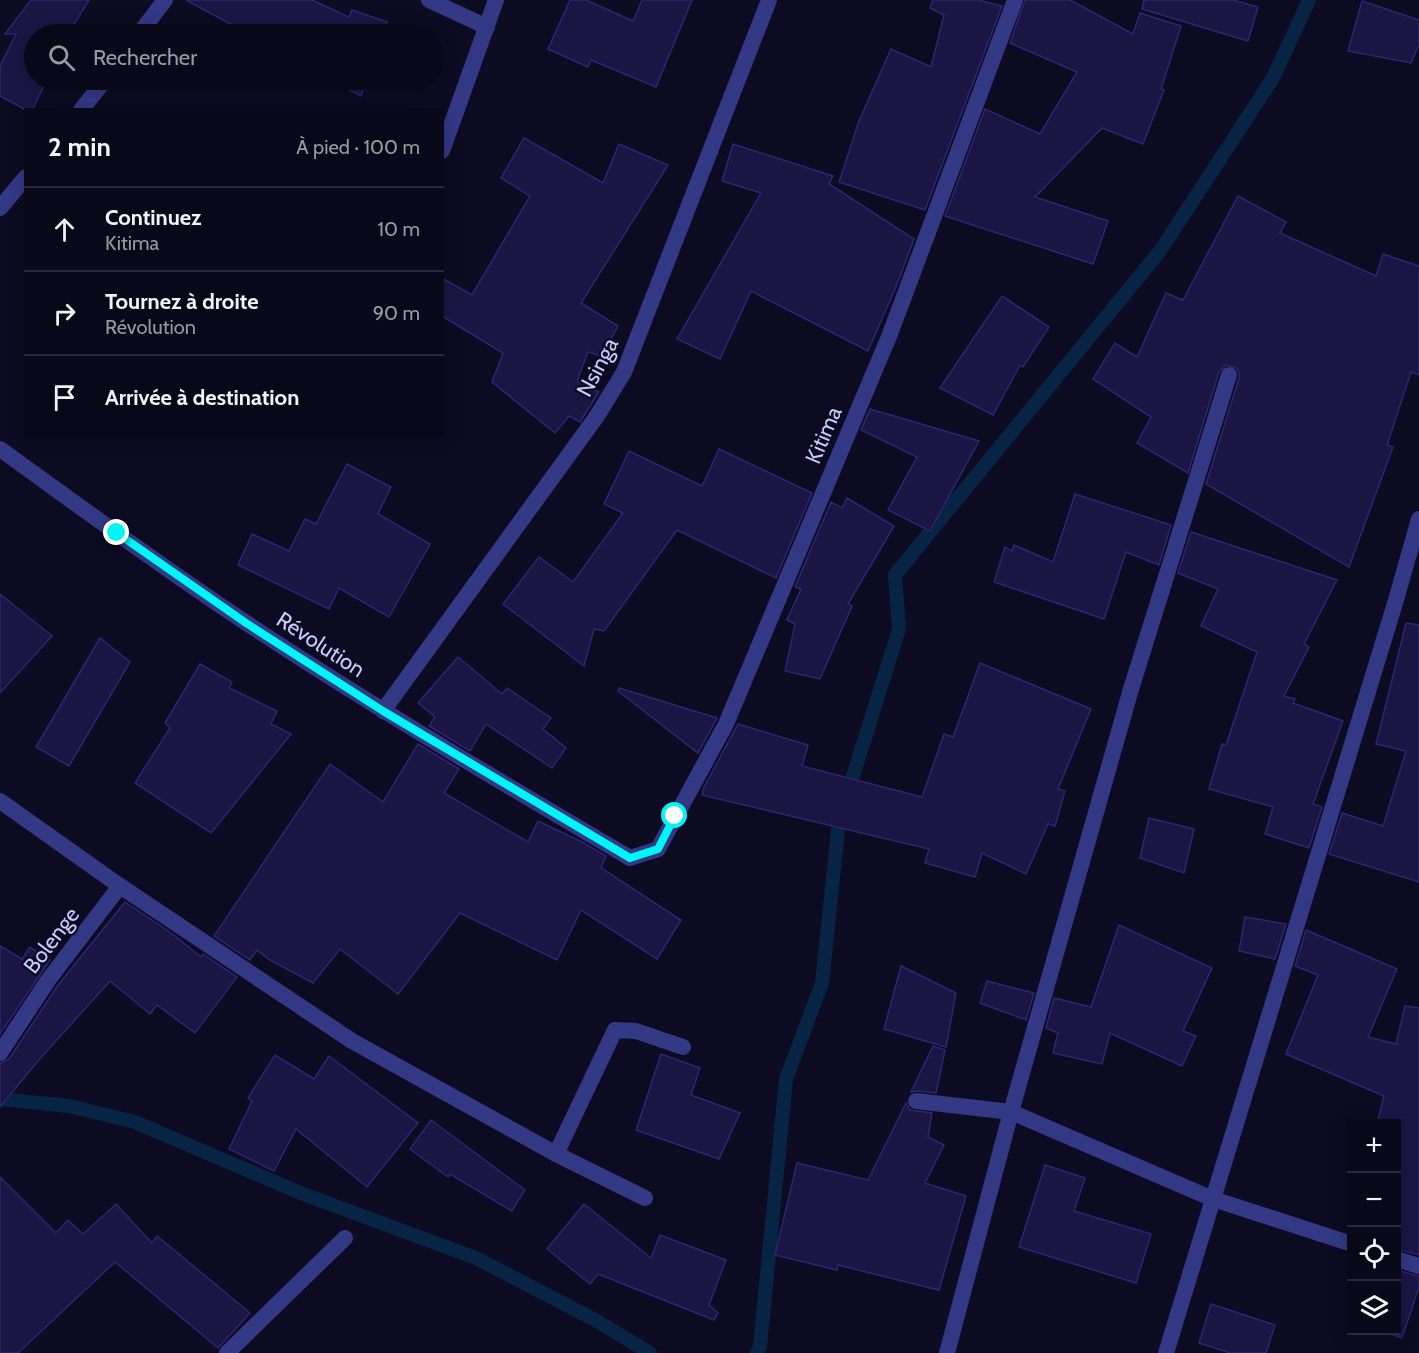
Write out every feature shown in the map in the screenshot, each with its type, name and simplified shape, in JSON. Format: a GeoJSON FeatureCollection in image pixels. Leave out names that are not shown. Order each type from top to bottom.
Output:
{"type":"FeatureCollection","features":[{"type":"Feature","properties":{"kind":"street"},"geometry":{"type":"LineString","coordinates":[[147,24],[165,0]]}},
{"type":"Feature","properties":{"kind":"street"},"geometry":{"type":"LineString","coordinates":[[429,0],[487,27]]}},
{"type":"Feature","properties":{"kind":"street"},"geometry":{"type":"LineString","coordinates":[[444,145],[496,0]]}},
{"type":"Feature","properties":{"kind":"street","name":"Nsinga"},"geometry":{"type":"LineString","coordinates":[[383,711],[597,416],[624,372],[768,0]]}},
{"type":"Feature","properties":{"kind":"street","name":"Kitima"},"geometry":{"type":"LineString","coordinates":[[630,858],[658,849],[726,724],[890,334],[1015,0]]}},
{"type":"Feature","properties":{"kind":"street"},"geometry":{"type":"LineString","coordinates":[[83,108],[97,90]]}},
{"type":"Feature","properties":{"kind":"street"},"geometry":{"type":"LineString","coordinates":[[0,208],[24,179]]}},
{"type":"Feature","properties":{"kind":"street"},"geometry":{"type":"LineString","coordinates":[[947,1353],[1011,1112],[1131,689],[1229,375]]}},
{"type":"Feature","properties":{"kind":"street","name":"Révolution"},"geometry":{"type":"LineString","coordinates":[[0,449],[246,623],[383,711],[630,858]]}},
{"type":"Feature","properties":{"kind":"street"},"geometry":{"type":"LineString","coordinates":[[1166,1353],[1419,519]]}},
{"type":"Feature","properties":{"kind":"street"},"geometry":{"type":"LineString","coordinates":[[0,801],[120,886],[352,1041],[556,1154],[645,1198]]}},
{"type":"Feature","properties":{"kind":"street","name":"Bolenge"},"geometry":{"type":"LineString","coordinates":[[0,1053],[49,979],[120,886]]}},
{"type":"Feature","properties":{"kind":"street"},"geometry":{"type":"LineString","coordinates":[[556,1154],[615,1030],[636,1031],[683,1047]]}},
{"type":"Feature","properties":{"kind":"street"},"geometry":{"type":"LineString","coordinates":[[916,1101],[1011,1112],[1213,1199],[1347,1242]]}},
{"type":"Feature","properties":{"kind":"street"},"geometry":{"type":"LineString","coordinates":[[227,1353],[345,1238]]}},
{"type":"Feature","properties":{"kind":"street"},"geometry":{"type":"LineString","coordinates":[[1401,1261],[1419,1266]]}},
{"type":"Feature","properties":{"kind":"building"},"geometry":{"type":"Polygon","coordinates":[[[31,0],[89,0],[74,24],[24,24],[24,90],[42,90],[33,108],[24,109],[0,96],[0,66],[16,34],[5,34],[31,0]]]}},
{"type":"Feature","properties":{"kind":"building"},"geometry":{"type":"Polygon","coordinates":[[[186,0],[312,0],[349,17],[352,10],[387,22],[386,24],[230,24],[186,0]]]}},
{"type":"Feature","properties":{"kind":"building"},"geometry":{"type":"Polygon","coordinates":[[[570,0],[586,0],[633,21],[642,0],[692,0],[656,87],[591,60],[588,67],[548,49],[570,0]]]}},
{"type":"Feature","properties":{"kind":"building"},"geometry":{"type":"Polygon","coordinates":[[[933,0],[978,0],[1002,6],[925,210],[839,182],[859,121],[891,49],[931,67],[944,15],[930,8],[933,0]]]}},
{"type":"Feature","properties":{"kind":"building"},"geometry":{"type":"Polygon","coordinates":[[[1025,0],[1070,0],[1133,34],[1140,13],[1181,26],[1161,89],[1164,90],[1143,144],[1102,128],[1035,197],[1108,221],[1093,264],[945,216],[985,109],[1040,134],[1077,72],[1010,43],[1025,0]]]}},
{"type":"Feature","properties":{"kind":"building"},"geometry":{"type":"Polygon","coordinates":[[[1144,0],[1233,0],[1258,7],[1248,41],[1142,9],[1144,0]]]}},
{"type":"Feature","properties":{"kind":"building"},"geometry":{"type":"Polygon","coordinates":[[[1362,1],[1419,20],[1419,44],[1411,63],[1348,51],[1362,1]]]}},
{"type":"Feature","properties":{"kind":"building"},"geometry":{"type":"Polygon","coordinates":[[[350,90],[363,90],[361,96],[350,90]]]}},
{"type":"Feature","properties":{"kind":"building"},"geometry":{"type":"Polygon","coordinates":[[[524,138],[603,183],[619,144],[668,165],[581,303],[618,326],[601,356],[588,352],[577,381],[599,392],[580,422],[569,416],[555,433],[492,382],[503,353],[444,317],[444,279],[472,295],[530,196],[501,178],[524,138]]]}},
{"type":"Feature","properties":{"kind":"building"},"geometry":{"type":"Polygon","coordinates":[[[733,144],[833,176],[829,184],[914,239],[868,351],[751,291],[720,359],[677,339],[761,193],[722,181],[733,144]]]}},
{"type":"Feature","properties":{"kind":"building"},"geometry":{"type":"Polygon","coordinates":[[[1238,196],[1286,222],[1280,233],[1376,276],[1383,254],[1419,266],[1419,375],[1411,372],[1387,445],[1393,447],[1349,567],[1206,484],[1239,378],[1236,368],[1226,365],[1219,372],[1188,473],[1137,443],[1151,417],[1093,379],[1115,343],[1137,357],[1166,293],[1183,300],[1238,196]]]}},
{"type":"Feature","properties":{"kind":"building"},"geometry":{"type":"Polygon","coordinates":[[[1002,296],[1049,327],[1023,367],[1020,365],[993,415],[940,388],[1002,296]]]}},
{"type":"Feature","properties":{"kind":"building"},"geometry":{"type":"Polygon","coordinates":[[[870,409],[979,441],[930,531],[888,510],[917,457],[861,430],[870,409]]]}},
{"type":"Feature","properties":{"kind":"building"},"geometry":{"type":"Polygon","coordinates":[[[719,449],[812,493],[776,578],[677,530],[604,631],[594,629],[584,666],[503,604],[539,557],[573,582],[623,513],[604,504],[629,451],[702,486],[719,449]]]}},
{"type":"Feature","properties":{"kind":"building"},"geometry":{"type":"Polygon","coordinates":[[[347,464],[391,487],[378,514],[430,544],[389,617],[339,588],[329,609],[238,565],[252,534],[289,551],[305,519],[316,524],[347,464]]]}},
{"type":"Feature","properties":{"kind":"building"},"geometry":{"type":"Polygon","coordinates":[[[1075,494],[1171,525],[1159,565],[1126,552],[1104,619],[994,582],[1005,547],[1012,551],[1014,545],[1053,562],[1075,494]]]}},
{"type":"Feature","properties":{"kind":"building"},"geometry":{"type":"Polygon","coordinates":[[[847,498],[894,526],[848,604],[852,606],[820,679],[785,671],[795,624],[787,620],[801,589],[795,587],[831,502],[842,508],[847,498]]]}},
{"type":"Feature","properties":{"kind":"building"},"geometry":{"type":"Polygon","coordinates":[[[1191,532],[1337,580],[1304,644],[1309,647],[1284,696],[1295,699],[1293,703],[1343,721],[1313,804],[1322,807],[1309,848],[1265,834],[1273,807],[1209,789],[1222,744],[1226,745],[1257,652],[1201,626],[1218,589],[1178,573],[1191,532]]]}},
{"type":"Feature","properties":{"kind":"building"},"geometry":{"type":"Polygon","coordinates":[[[0,594],[52,636],[0,693],[0,594]]]}},
{"type":"Feature","properties":{"kind":"building"},"geometry":{"type":"Polygon","coordinates":[[[1406,623],[1419,625],[1419,882],[1329,854],[1342,813],[1383,826],[1406,751],[1376,744],[1406,623]]]}},
{"type":"Feature","properties":{"kind":"building"},"geometry":{"type":"Polygon","coordinates":[[[100,638],[130,662],[69,766],[36,747],[100,638]]]}},
{"type":"Feature","properties":{"kind":"building"},"geometry":{"type":"Polygon","coordinates":[[[458,657],[502,694],[507,688],[551,718],[543,729],[566,748],[552,768],[486,724],[470,751],[429,726],[435,717],[418,703],[458,657]]]}},
{"type":"Feature","properties":{"kind":"building"},"geometry":{"type":"Polygon","coordinates":[[[980,663],[1091,709],[1058,789],[1065,791],[1055,826],[1048,824],[1026,874],[982,853],[975,877],[925,863],[929,849],[702,795],[704,787],[738,724],[808,745],[802,766],[922,797],[944,734],[953,737],[980,663]]]}},
{"type":"Feature","properties":{"kind":"building"},"geometry":{"type":"Polygon","coordinates":[[[200,664],[232,682],[229,688],[277,711],[271,724],[291,734],[211,833],[135,783],[170,728],[165,723],[200,664]]]}},
{"type":"Feature","properties":{"kind":"building"},"geometry":{"type":"Polygon","coordinates":[[[619,688],[717,718],[698,753],[618,691],[619,688]]]}},
{"type":"Feature","properties":{"kind":"building"},"geometry":{"type":"Polygon","coordinates":[[[418,744],[459,769],[444,793],[528,842],[538,821],[582,842],[606,856],[601,868],[681,920],[657,959],[581,910],[557,960],[460,913],[398,994],[340,949],[313,983],[270,960],[257,950],[250,960],[214,936],[330,764],[383,802],[418,744]]]}},
{"type":"Feature","properties":{"kind":"building"},"geometry":{"type":"Polygon","coordinates":[[[1149,818],[1194,829],[1184,873],[1140,858],[1149,818]]]}},
{"type":"Feature","properties":{"kind":"building"},"geometry":{"type":"Polygon","coordinates":[[[125,902],[170,932],[201,957],[203,954],[237,977],[195,1033],[157,1005],[150,1014],[110,981],[0,1107],[0,1063],[9,1059],[58,985],[125,902]]]}},
{"type":"Feature","properties":{"kind":"building"},"geometry":{"type":"Polygon","coordinates":[[[1245,917],[1286,924],[1275,959],[1239,951],[1245,917]]]}},
{"type":"Feature","properties":{"kind":"building"},"geometry":{"type":"Polygon","coordinates":[[[1119,925],[1212,968],[1183,1031],[1196,1036],[1182,1066],[1110,1033],[1102,1064],[1053,1053],[1058,1033],[1046,1028],[1054,998],[1091,1007],[1119,925]]]}},
{"type":"Feature","properties":{"kind":"building"},"geometry":{"type":"Polygon","coordinates":[[[1306,930],[1397,969],[1368,1037],[1396,1044],[1405,1006],[1419,1008],[1419,1255],[1401,1250],[1401,1119],[1378,1119],[1384,1096],[1286,1054],[1318,975],[1295,966],[1306,930]]]}},
{"type":"Feature","properties":{"kind":"building"},"geometry":{"type":"Polygon","coordinates":[[[0,946],[22,959],[30,947],[50,960],[0,1034],[0,946]]]}},
{"type":"Feature","properties":{"kind":"building"},"geometry":{"type":"Polygon","coordinates":[[[901,966],[956,993],[946,1047],[884,1029],[901,966]]]}},
{"type":"Feature","properties":{"kind":"building"},"geometry":{"type":"Polygon","coordinates":[[[987,981],[1034,993],[1026,1020],[980,1003],[987,981]]]}},
{"type":"Feature","properties":{"kind":"building"},"geometry":{"type":"Polygon","coordinates":[[[933,1046],[945,1050],[936,1093],[911,1092],[933,1046]]]}},
{"type":"Feature","properties":{"kind":"building"},"geometry":{"type":"Polygon","coordinates":[[[661,1054],[700,1068],[691,1095],[740,1113],[719,1159],[636,1130],[661,1054]]]}},
{"type":"Feature","properties":{"kind":"building"},"geometry":{"type":"Polygon","coordinates":[[[275,1055],[314,1079],[329,1056],[418,1123],[367,1187],[296,1129],[274,1171],[229,1149],[252,1101],[248,1098],[275,1055]]]}},
{"type":"Feature","properties":{"kind":"building"},"geometry":{"type":"Polygon","coordinates":[[[906,1103],[910,1110],[932,1113],[928,1137],[944,1145],[925,1183],[966,1196],[939,1290],[838,1265],[837,1270],[775,1255],[797,1163],[868,1180],[906,1103]]]}},
{"type":"Feature","properties":{"kind":"building"},"geometry":{"type":"Polygon","coordinates":[[[431,1120],[525,1190],[512,1211],[450,1174],[448,1177],[410,1149],[431,1120]]]}},
{"type":"Feature","properties":{"kind":"building"},"geometry":{"type":"Polygon","coordinates":[[[1045,1165],[1085,1178],[1074,1211],[1151,1234],[1136,1283],[1019,1247],[1045,1165]]]}},
{"type":"Feature","properties":{"kind":"building"},"geometry":{"type":"Polygon","coordinates":[[[0,1177],[56,1233],[68,1220],[83,1234],[116,1204],[152,1243],[157,1236],[250,1313],[218,1348],[115,1262],[18,1353],[0,1353],[0,1177]]]}},
{"type":"Feature","properties":{"kind":"building"},"geometry":{"type":"Polygon","coordinates":[[[584,1204],[651,1258],[660,1235],[726,1260],[709,1305],[718,1313],[714,1320],[598,1274],[590,1284],[547,1249],[584,1204]]]}},
{"type":"Feature","properties":{"kind":"building"},"geometry":{"type":"Polygon","coordinates":[[[1401,1271],[1419,1276],[1419,1287],[1402,1338],[1393,1335],[1401,1335],[1401,1271]]]}},
{"type":"Feature","properties":{"kind":"building"},"geometry":{"type":"Polygon","coordinates":[[[1211,1304],[1275,1325],[1266,1353],[1230,1353],[1199,1343],[1211,1304]]]}},
{"type":"Feature","properties":{"kind":"waterway"},"geometry":{"type":"LineString","coordinates":[[757,1353],[760,1347],[786,1079],[822,983],[839,821],[899,629],[895,575],[1160,251],[1273,78],[1309,0]]}},
{"type":"Feature","properties":{"kind":"waterway"},"geometry":{"type":"LineString","coordinates":[[0,1099],[69,1106],[135,1122],[303,1194],[476,1258],[597,1321],[650,1353]]}},
{"type":"Feature","properties":{"kind":"route"},"geometry":{"type":"LineString","coordinates":[[117,533],[246,623],[383,711],[630,858],[658,849],[675,816]]}}]}
